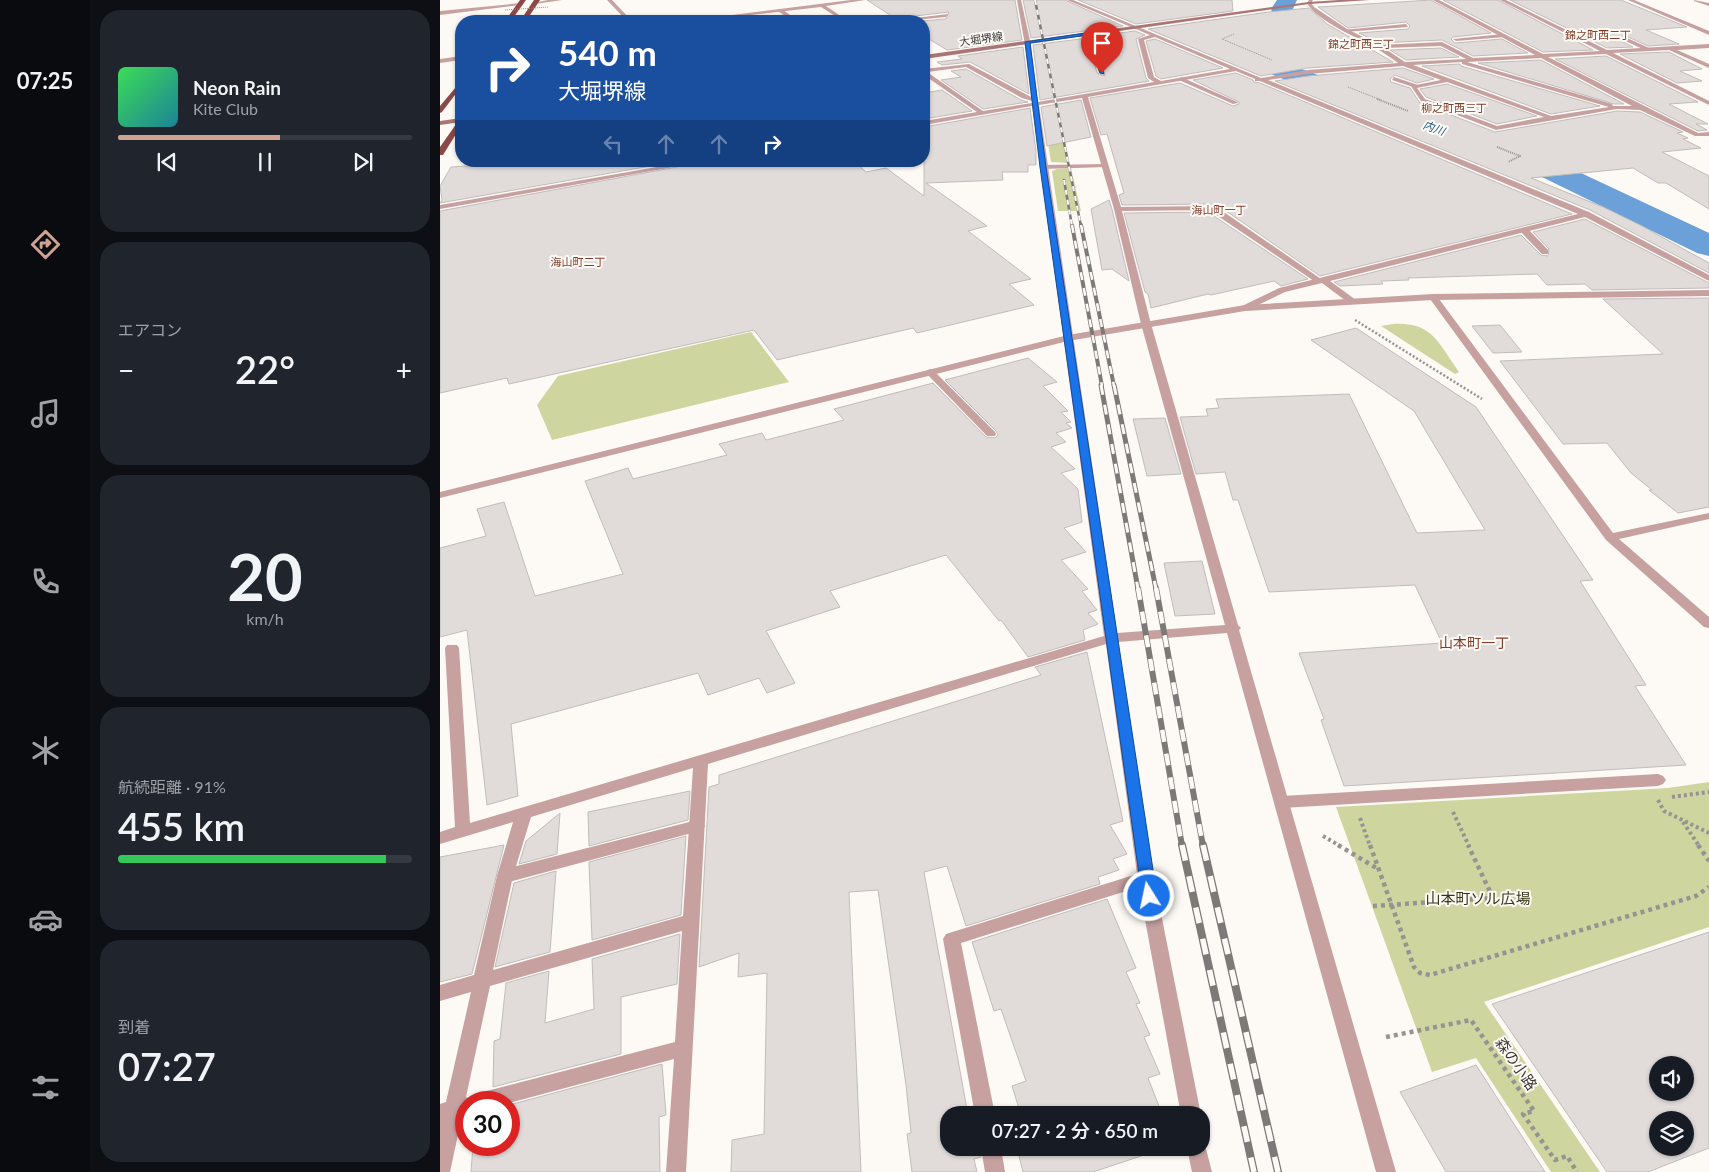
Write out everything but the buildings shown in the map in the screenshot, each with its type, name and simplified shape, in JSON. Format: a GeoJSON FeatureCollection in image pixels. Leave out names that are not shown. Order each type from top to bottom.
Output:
{"type":"FeatureCollection","features":[{"type":"Feature","properties":{"kind":"highway"},"geometry":{"type":"LineString","coordinates":[[527,15],[536,1]]}},
{"type":"Feature","properties":{"kind":"highway"},"geometry":{"type":"LineString","coordinates":[[512,15],[522,2]]}},
{"type":"Feature","properties":{"kind":"highway"},"geometry":{"type":"LineString","coordinates":[[440,111],[455,91]]}},
{"type":"Feature","properties":{"kind":"highway"},"geometry":{"type":"LineString","coordinates":[[440,152],[455,130]]}},
{"type":"Feature","properties":{"kind":"main road","name":"大堀堺線"},"geometry":{"type":"LineString","coordinates":[[930,56],[1294,6],[1310,2],[1368,0]]}},
{"type":"Feature","properties":{"kind":"main road"},"geometry":{"type":"LineString","coordinates":[[440,123],[455,122]]}},
{"type":"Feature","properties":{"kind":"street"},"geometry":{"type":"LineString","coordinates":[[536,1],[560,0]]}},
{"type":"Feature","properties":{"kind":"street"},"geometry":{"type":"LineString","coordinates":[[609,0],[624,15]]}},
{"type":"Feature","properties":{"kind":"street"},"geometry":{"type":"LineString","coordinates":[[805,0],[822,5],[837,15]]}},
{"type":"Feature","properties":{"kind":"street"},"geometry":{"type":"LineString","coordinates":[[738,15],[863,0]]}},
{"type":"Feature","properties":{"kind":"street"},"geometry":{"type":"LineString","coordinates":[[1019,0],[1028,42],[1043,167],[1146,878],[1189,1106]]}},
{"type":"Feature","properties":{"kind":"street"},"geometry":{"type":"LineString","coordinates":[[1069,0],[1257,80],[1586,214],[1709,278]]}},
{"type":"Feature","properties":{"kind":"street"},"geometry":{"type":"LineString","coordinates":[[1435,0],[1641,108],[1697,135],[1709,134]]}},
{"type":"Feature","properties":{"kind":"street"},"geometry":{"type":"LineString","coordinates":[[1502,0],[1603,52],[1709,103]]}},
{"type":"Feature","properties":{"kind":"street"},"geometry":{"type":"LineString","coordinates":[[1630,0],[1709,32]]}},
{"type":"Feature","properties":{"kind":"street"},"geometry":{"type":"LineString","coordinates":[[1696,0],[1709,5]]}},
{"type":"Feature","properties":{"kind":"street"},"geometry":{"type":"LineString","coordinates":[[440,14],[522,2]]}},
{"type":"Feature","properties":{"kind":"street"},"geometry":{"type":"LineString","coordinates":[[1310,2],[1312,8],[1345,30],[1378,47],[1404,64],[1551,118]]}},
{"type":"Feature","properties":{"kind":"street"},"geometry":{"type":"LineString","coordinates":[[780,10],[787,15]]}},
{"type":"Feature","properties":{"kind":"street"},"geometry":{"type":"LineString","coordinates":[[930,17],[946,15]]}},
{"type":"Feature","properties":{"kind":"street"},"geometry":{"type":"LineString","coordinates":[[1345,30],[1396,27],[1406,29]]}},
{"type":"Feature","properties":{"kind":"street"},"geometry":{"type":"LineString","coordinates":[[1090,33],[1102,73]]}},
{"type":"Feature","properties":{"kind":"street"},"geometry":{"type":"LineString","coordinates":[[1154,36],[1141,39],[1151,78],[1161,82]]}},
{"type":"Feature","properties":{"kind":"street"},"geometry":{"type":"LineString","coordinates":[[1456,39],[1503,36]]}},
{"type":"Feature","properties":{"kind":"street"},"geometry":{"type":"LineString","coordinates":[[1626,39],[1647,49]]}},
{"type":"Feature","properties":{"kind":"street"},"geometry":{"type":"LineString","coordinates":[[1378,47],[1442,44],[1472,59]]}},
{"type":"Feature","properties":{"kind":"street"},"geometry":{"type":"LineString","coordinates":[[1257,80],[1309,72],[1457,60],[1709,46]]}},
{"type":"Feature","properties":{"kind":"street"},"geometry":{"type":"LineString","coordinates":[[1669,48],[1709,66]]}},
{"type":"Feature","properties":{"kind":"street"},"geometry":{"type":"LineString","coordinates":[[440,61],[455,59]]}},
{"type":"Feature","properties":{"kind":"street"},"geometry":{"type":"LineString","coordinates":[[1457,60],[1617,107]]}},
{"type":"Feature","properties":{"kind":"street"},"geometry":{"type":"LineString","coordinates":[[930,71],[967,65],[1035,102]]}},
{"type":"Feature","properties":{"kind":"street"},"geometry":{"type":"LineString","coordinates":[[930,122],[1035,102],[1086,96],[1235,70]]}},
{"type":"Feature","properties":{"kind":"street"},"geometry":{"type":"LineString","coordinates":[[930,76],[982,113]]}},
{"type":"Feature","properties":{"kind":"street"},"geometry":{"type":"LineString","coordinates":[[1181,79],[1236,103]]}},
{"type":"Feature","properties":{"kind":"street"},"geometry":{"type":"LineString","coordinates":[[1394,79],[1416,86],[1449,80]]}},
{"type":"Feature","properties":{"kind":"street"},"geometry":{"type":"LineString","coordinates":[[1416,86],[1414,87],[1423,100],[1496,128],[1617,107],[1641,108]]}},
{"type":"Feature","properties":{"kind":"street"},"geometry":{"type":"LineString","coordinates":[[1086,96],[1118,209],[1146,324],[1234,628],[1386,1172]]}},
{"type":"Feature","properties":{"kind":"street"},"geometry":{"type":"LineString","coordinates":[[1228,100],[1244,96]]}},
{"type":"Feature","properties":{"kind":"street"},"geometry":{"type":"LineString","coordinates":[[1043,167],[1105,166]]}},
{"type":"Feature","properties":{"kind":"street"},"geometry":{"type":"LineString","coordinates":[[440,207],[670,167]]}},
{"type":"Feature","properties":{"kind":"street"},"geometry":{"type":"LineString","coordinates":[[1118,209],[1212,208],[1353,302]]}},
{"type":"Feature","properties":{"kind":"street"},"geometry":{"type":"LineString","coordinates":[[1245,308],[1282,290],[1586,214]]}},
{"type":"Feature","properties":{"kind":"street"},"geometry":{"type":"LineString","coordinates":[[1524,230],[1545,252]]}},
{"type":"Feature","properties":{"kind":"street"},"geometry":{"type":"LineString","coordinates":[[440,495],[1068,338],[1245,308],[1433,297],[1709,293]]}},
{"type":"Feature","properties":{"kind":"street"},"geometry":{"type":"LineString","coordinates":[[1433,297],[1610,537],[1709,624]]}},
{"type":"Feature","properties":{"kind":"street"},"geometry":{"type":"LineString","coordinates":[[930,372],[990,434]]}},
{"type":"Feature","properties":{"kind":"street"},"geometry":{"type":"LineString","coordinates":[[1610,537],[1709,516]]}},
{"type":"Feature","properties":{"kind":"street"},"geometry":{"type":"LineString","coordinates":[[440,838],[1112,638],[1234,628]]}},
{"type":"Feature","properties":{"kind":"street"},"geometry":{"type":"LineString","coordinates":[[452,648],[463,831]]}},
{"type":"Feature","properties":{"kind":"street"},"geometry":{"type":"LineString","coordinates":[[676,1172],[701,761]]}},
{"type":"Feature","properties":{"kind":"street"},"geometry":{"type":"LineString","coordinates":[[1282,802],[1658,780]]}},
{"type":"Feature","properties":{"kind":"street"},"geometry":{"type":"LineString","coordinates":[[440,1172],[505,876],[524,813]]}},
{"type":"Feature","properties":{"kind":"street"},"geometry":{"type":"LineString","coordinates":[[505,876],[697,826]]}},
{"type":"Feature","properties":{"kind":"street"},"geometry":{"type":"LineString","coordinates":[[983,1106],[952,939],[1146,878]]}},
{"type":"Feature","properties":{"kind":"street"},"geometry":{"type":"LineString","coordinates":[[440,993],[481,983],[691,921]]}},
{"type":"Feature","properties":{"kind":"street"},"geometry":{"type":"LineString","coordinates":[[520,1091],[684,1048]]}},
{"type":"Feature","properties":{"kind":"street"},"geometry":{"type":"LineString","coordinates":[[992,1156],[995,1172]]}},
{"type":"Feature","properties":{"kind":"street"},"geometry":{"type":"LineString","coordinates":[[1197,1156],[1198,1171]]}},
{"type":"Feature","properties":{"kind":"path"},"geometry":{"type":"LineString","coordinates":[[505,10],[548,7]]}},
{"type":"Feature","properties":{"kind":"path"},"geometry":{"type":"LineString","coordinates":[[1234,34],[1222,39],[1273,60]]}},
{"type":"Feature","properties":{"kind":"path"},"geometry":{"type":"LineString","coordinates":[[1309,72],[1411,112]]}},
{"type":"Feature","properties":{"kind":"path"},"geometry":{"type":"LineString","coordinates":[[1493,145],[1520,156],[1510,160]]}},
{"type":"Feature","properties":{"kind":"path"},"geometry":{"type":"LineString","coordinates":[[1348,316],[1486,402]]}},
{"type":"Feature","properties":{"kind":"path"},"geometry":{"type":"LineString","coordinates":[[1709,792],[1698,795],[1656,798],[1664,811],[1682,822],[1709,833]]}},
{"type":"Feature","properties":{"kind":"path"},"geometry":{"type":"LineString","coordinates":[[1373,906],[1492,898],[1452,810]]}},
{"type":"Feature","properties":{"kind":"path"},"geometry":{"type":"LineString","coordinates":[[1359,815],[1414,967],[1420,972],[1430,975],[1696,896],[1709,887]]}},
{"type":"Feature","properties":{"kind":"path"},"geometry":{"type":"LineString","coordinates":[[1682,822],[1709,861]]}},
{"type":"Feature","properties":{"kind":"path"},"geometry":{"type":"LineString","coordinates":[[1323,836],[1378,869]]}},
{"type":"Feature","properties":{"kind":"path","name":"森の小路"},"geometry":{"type":"LineString","coordinates":[[1386,1037],[1471,1020],[1534,1111],[1523,1114],[1544,1145],[1555,1160],[1567,1156],[1577,1172]]}},
{"type":"Feature","properties":{"kind":"green space"},"geometry":{"type":"Polygon","coordinates":[[[1046,131],[1063,131],[1069,163],[1051,162],[1046,131]]]}},
{"type":"Feature","properties":{"kind":"green space"},"geometry":{"type":"Polygon","coordinates":[[[1071,168],[1081,211],[1058,211],[1052,171],[1071,168]]]}},
{"type":"Feature","properties":{"kind":"green space"},"geometry":{"type":"Polygon","coordinates":[[[1406,324],[1417,327],[1433,336],[1459,372],[1455,374],[1381,326],[1406,324]]]}},
{"type":"Feature","properties":{"kind":"green space"},"geometry":{"type":"Polygon","coordinates":[[[751,332],[789,382],[552,440],[537,405],[558,376],[751,332]]]}},
{"type":"Feature","properties":{"kind":"green space","name":"山本町ソル広場"},"geometry":{"type":"Polygon","coordinates":[[[1709,782],[1709,927],[1484,1002],[1600,1172],[1551,1172],[1476,1058],[1432,1072],[1336,807],[1668,788],[1709,782]]]}},
{"type":"Feature","properties":{"kind":"waterway","name":"内川"},"geometry":{"type":"LineString","coordinates":[[1287,0],[1282,9],[1284,16],[1277,23],[1218,35],[1215,38],[1248,57],[1368,103]]}},
{"type":"Feature","properties":{"kind":"waterway","name":"内川"},"geometry":{"type":"LineString","coordinates":[[1492,149],[1555,172],[1709,246]]}},
{"type":"Feature","properties":{"kind":"railway"},"geometry":{"type":"LineString","coordinates":[[1035,0],[1081,226]]}},
{"type":"Feature","properties":{"kind":"railway"},"geometry":{"type":"LineString","coordinates":[[1064,180],[1072,226]]}},
{"type":"Feature","properties":{"kind":"railway"},"geometry":{"type":"LineString","coordinates":[[1072,225],[1102,386]]}},
{"type":"Feature","properties":{"kind":"railway"},"geometry":{"type":"LineString","coordinates":[[1081,225],[1114,386]]}},
{"type":"Feature","properties":{"kind":"railway"},"geometry":{"type":"LineString","coordinates":[[1101,385],[1138,589]]}},
{"type":"Feature","properties":{"kind":"railway"},"geometry":{"type":"LineString","coordinates":[[1114,385],[1156,589]]}},
{"type":"Feature","properties":{"kind":"railway"},"geometry":{"type":"LineString","coordinates":[[1138,588],[1182,846]]}},
{"type":"Feature","properties":{"kind":"railway"},"geometry":{"type":"LineString","coordinates":[[1156,588],[1203,846]]}},
{"type":"Feature","properties":{"kind":"railway"},"geometry":{"type":"LineString","coordinates":[[1182,845],[1254,1172]]}},
{"type":"Feature","properties":{"kind":"railway"},"geometry":{"type":"LineString","coordinates":[[1203,845],[1278,1172]]}},
{"type":"Feature","properties":{"kind":"district","name":"錦之町西二丁"},"geometry":{"type":"Point","coordinates":[1598,35]}},
{"type":"Feature","properties":{"kind":"district","name":"錦之町西三丁"},"geometry":{"type":"Point","coordinates":[1361,44]}},
{"type":"Feature","properties":{"kind":"district","name":"柳之町西三丁"},"geometry":{"type":"Point","coordinates":[1454,108]}},
{"type":"Feature","properties":{"kind":"district","name":"海山町一丁"},"geometry":{"type":"Point","coordinates":[1219,210]}},
{"type":"Feature","properties":{"kind":"district","name":"海山町二丁"},"geometry":{"type":"Point","coordinates":[578,262]}},
{"type":"Feature","properties":{"kind":"district","name":"山本町一丁"},"geometry":{"type":"Point","coordinates":[1474,643]}},
{"type":"Feature","properties":{"kind":"route"},"geometry":{"type":"LineString","coordinates":[[1102,73],[1090,33],[1028,42],[1043,167],[1149,896]]}}]}
